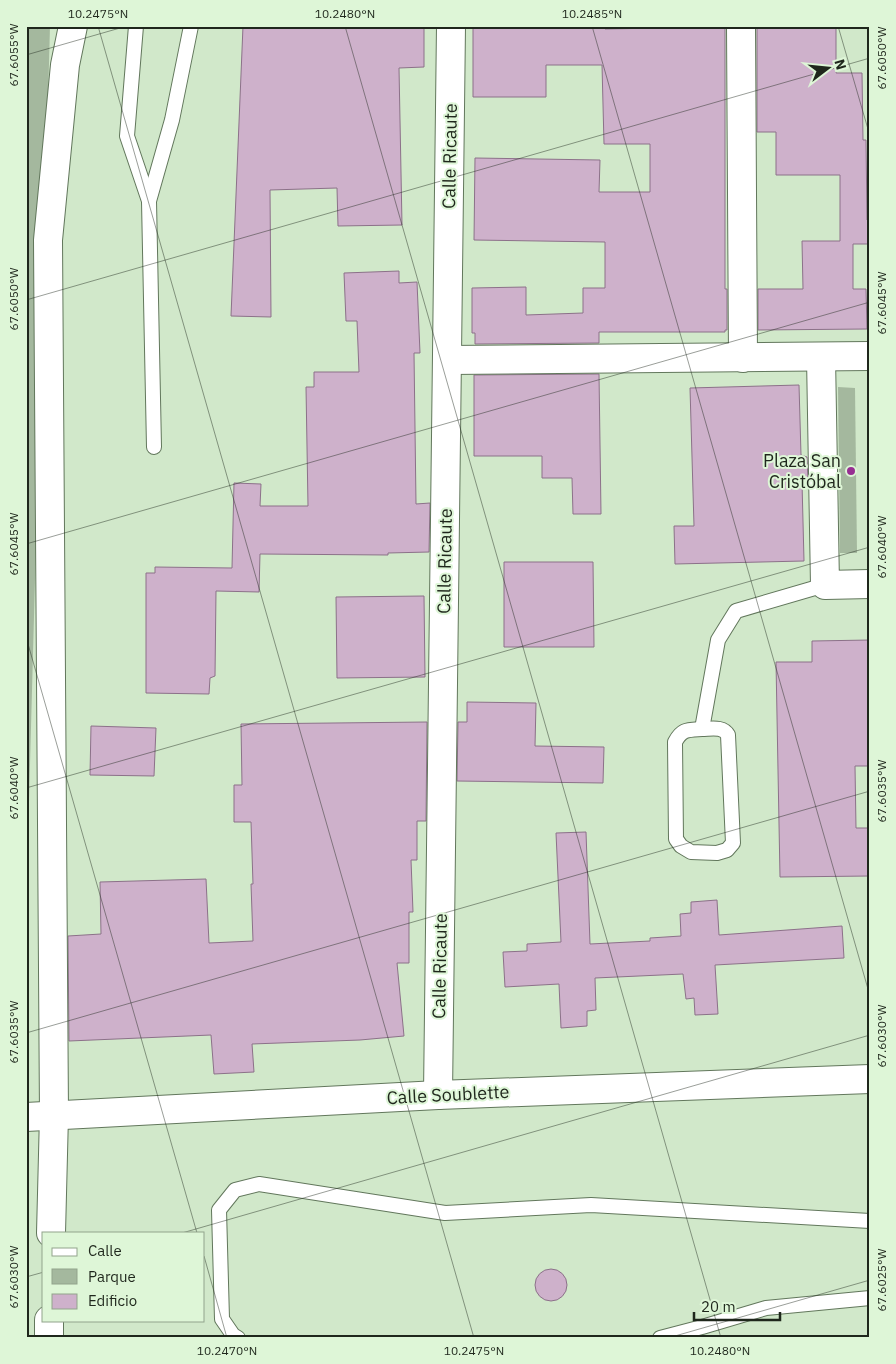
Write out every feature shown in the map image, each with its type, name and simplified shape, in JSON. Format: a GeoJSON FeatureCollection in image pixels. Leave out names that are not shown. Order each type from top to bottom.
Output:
{"type":"FeatureCollection","features":[{"type":"Feature","properties":{"kind":"street"},"geometry":{"type":"LineString","coordinates":[[51,1232],[54,1116],[48,240],[65,65],[73,26]]}},
{"type":"Feature","properties":{"kind":"street","name":"Calle Ricaute"},"geometry":{"type":"LineString","coordinates":[[438,1095],[451,26]]}},
{"type":"Feature","properties":{"kind":"street"},"geometry":{"type":"LineString","coordinates":[[741,26],[742,358]]}},
{"type":"Feature","properties":{"kind":"street"},"geometry":{"type":"LineString","coordinates":[[448,360],[870,356]]}},
{"type":"Feature","properties":{"kind":"street"},"geometry":{"type":"LineString","coordinates":[[821,357],[825,585],[870,584]]}},
{"type":"Feature","properties":{"kind":"street","name":"Calle Soublette"},"geometry":{"type":"LineString","coordinates":[[26,1117],[438,1095],[870,1079]]}},
{"type":"Feature","properties":{"kind":"street"},"geometry":{"type":"LineString","coordinates":[[49,1322],[49,1338]]}},
{"type":"Feature","properties":{"kind":"lane"},"geometry":{"type":"LineString","coordinates":[[136,26],[127,136],[149,201]]}},
{"type":"Feature","properties":{"kind":"lane"},"geometry":{"type":"LineString","coordinates":[[154,447],[149,201],[172,120],[191,26]]}},
{"type":"Feature","properties":{"kind":"lane"},"geometry":{"type":"LineString","coordinates":[[702,729],[718,640],[736,611],[825,585]]}},
{"type":"Feature","properties":{"kind":"lane"},"geometry":{"type":"LineString","coordinates":[[719,728],[726,731],[728,735],[733,843],[727,850],[717,853],[691,852],[681,846],[676,839],[675,742],[680,734],[687,730],[702,729],[719,728]]}},
{"type":"Feature","properties":{"kind":"lane"},"geometry":{"type":"LineString","coordinates":[[238,1338],[233,1335],[222,1319],[219,1210],[235,1190],[259,1184],[445,1212],[591,1205],[870,1220]]}},
{"type":"Feature","properties":{"kind":"lane"},"geometry":{"type":"LineString","coordinates":[[660,1338],[766,1308],[870,1298]]}},
{"type":"Feature","properties":{"kind":"green space"},"geometry":{"type":"Polygon","coordinates":[[[26,26],[50,26],[26,912],[26,26]]]}},
{"type":"Feature","properties":{"kind":"green space"},"geometry":{"type":"Polygon","coordinates":[[[838,387],[855,388],[857,553],[840,553],[838,387]]]}},
{"type":"Feature","properties":{"kind":"building"},"geometry":{"type":"Polygon","coordinates":[[[243,26],[424,26],[424,67],[399,68],[402,225],[338,226],[337,188],[270,190],[271,317],[231,316],[243,26]]]}},
{"type":"Feature","properties":{"kind":"building"},"geometry":{"type":"Polygon","coordinates":[[[473,26],[605,26],[605,29],[659,28],[659,26],[725,26],[725,289],[727,289],[727,330],[725,332],[599,332],[599,343],[475,344],[475,333],[472,333],[472,288],[526,287],[526,315],[583,313],[583,288],[605,288],[605,242],[474,240],[475,158],[600,160],[599,192],[650,192],[650,144],[604,144],[602,65],[546,65],[546,97],[473,97],[473,26]]]}},
{"type":"Feature","properties":{"kind":"building"},"geometry":{"type":"Polygon","coordinates":[[[757,26],[836,26],[836,73],[862,73],[863,140],[866,140],[867,220],[870,220],[870,244],[853,244],[853,289],[866,289],[867,329],[758,330],[758,289],[803,289],[802,241],[840,241],[840,175],[776,175],[776,132],[757,132],[757,26]]]}},
{"type":"Feature","properties":{"kind":"building"},"geometry":{"type":"Polygon","coordinates":[[[399,271],[399,283],[417,282],[420,353],[414,353],[416,504],[430,503],[429,552],[388,553],[388,555],[260,554],[259,592],[216,591],[215,676],[210,678],[209,694],[146,693],[146,573],[155,573],[155,567],[232,568],[234,483],[261,484],[260,506],[308,506],[306,387],[314,387],[314,372],[359,372],[357,321],[346,321],[344,273],[399,271]]]}},
{"type":"Feature","properties":{"kind":"building"},"geometry":{"type":"Polygon","coordinates":[[[599,374],[601,514],[573,514],[572,478],[542,478],[542,456],[474,456],[474,375],[599,374]]]}},
{"type":"Feature","properties":{"kind":"building"},"geometry":{"type":"Polygon","coordinates":[[[799,385],[801,455],[807,457],[808,482],[802,482],[804,561],[675,564],[674,526],[694,526],[690,388],[799,385]]]}},
{"type":"Feature","properties":{"kind":"building"},"geometry":{"type":"Polygon","coordinates":[[[504,562],[593,562],[594,647],[504,647],[504,562]]]}},
{"type":"Feature","properties":{"kind":"building"},"geometry":{"type":"Polygon","coordinates":[[[424,596],[425,677],[337,678],[336,597],[424,596]]]}},
{"type":"Feature","properties":{"kind":"building"},"geometry":{"type":"Polygon","coordinates":[[[870,640],[870,766],[855,766],[856,828],[870,828],[870,876],[780,877],[776,662],[812,662],[812,641],[870,640]]]}},
{"type":"Feature","properties":{"kind":"building"},"geometry":{"type":"Polygon","coordinates":[[[467,702],[536,703],[535,746],[604,747],[603,783],[457,781],[458,722],[467,722],[467,702]]]}},
{"type":"Feature","properties":{"kind":"building"},"geometry":{"type":"Polygon","coordinates":[[[427,722],[426,821],[417,821],[417,860],[411,860],[413,912],[409,912],[409,963],[397,963],[404,1036],[360,1040],[252,1044],[254,1072],[214,1074],[211,1035],[69,1041],[68,936],[101,934],[100,882],[206,879],[209,943],[253,941],[251,822],[234,822],[234,785],[242,785],[241,724],[427,722]]]}},
{"type":"Feature","properties":{"kind":"building"},"geometry":{"type":"Polygon","coordinates":[[[91,726],[156,728],[154,776],[90,775],[91,726]]]}},
{"type":"Feature","properties":{"kind":"building"},"geometry":{"type":"Polygon","coordinates":[[[586,832],[590,944],[650,941],[650,938],[681,936],[680,914],[691,913],[691,902],[717,900],[719,935],[842,926],[844,958],[715,965],[718,1014],[695,1015],[694,998],[686,999],[683,974],[595,978],[596,1010],[587,1011],[587,1026],[561,1028],[559,984],[505,987],[503,952],[527,951],[527,944],[561,942],[556,833],[586,832]]]}},
{"type":"Feature","properties":{"kind":"building"},"geometry":{"type":"Polygon","coordinates":[[[551,1269],[557,1270],[562,1274],[566,1279],[566,1291],[562,1296],[557,1300],[551,1301],[545,1300],[540,1296],[536,1291],[535,1285],[536,1279],[540,1274],[545,1270],[551,1269]]]}},
{"type":"Feature","properties":{"kind":"place","name":"Plaza San Cristóbal"},"geometry":{"type":"Point","coordinates":[851,471]}}]}
